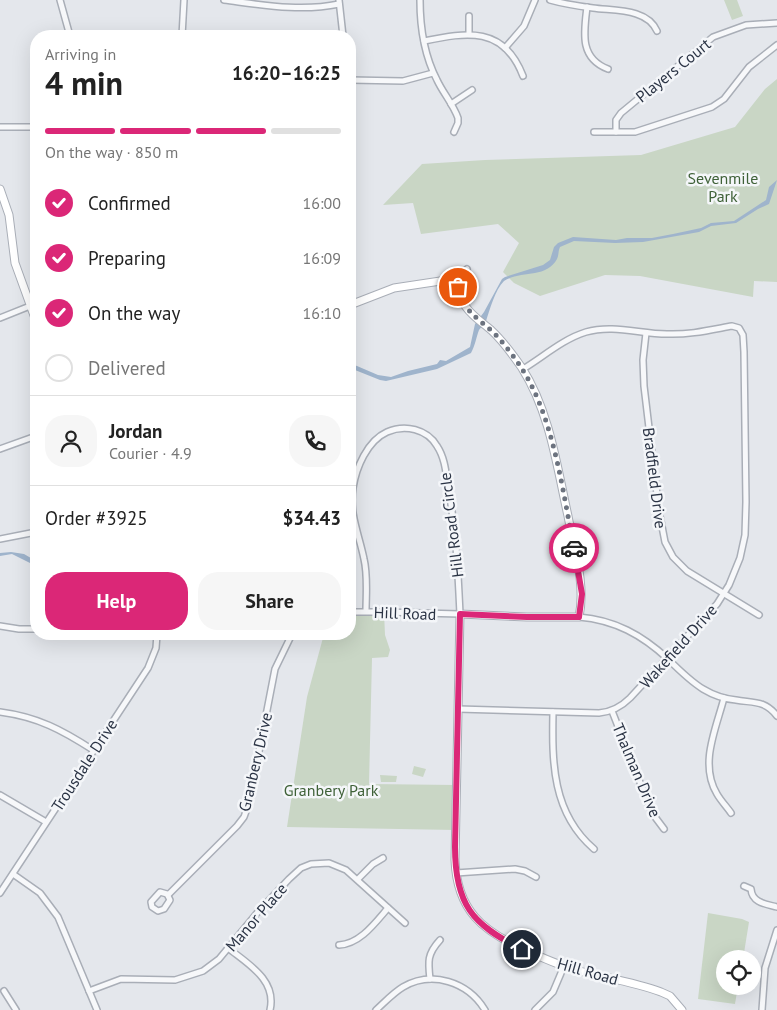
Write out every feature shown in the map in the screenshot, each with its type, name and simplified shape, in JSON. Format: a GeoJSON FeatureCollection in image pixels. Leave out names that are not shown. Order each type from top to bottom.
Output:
{"type":"FeatureCollection","features":[{"type":"Feature","properties":{"kind":"street"},"geometry":{"type":"LineString","coordinates":[[60,0],[68,30]]}},
{"type":"Feature","properties":{"kind":"street"},"geometry":{"type":"LineString","coordinates":[[182,30],[184,0]]}},
{"type":"Feature","properties":{"kind":"street"},"geometry":{"type":"LineString","coordinates":[[224,0],[298,8],[318,8],[339,2],[343,30]]}},
{"type":"Feature","properties":{"kind":"street"},"geometry":{"type":"LineString","coordinates":[[420,0],[420,21],[434,73],[458,119],[454,132]]}},
{"type":"Feature","properties":{"kind":"street"},"geometry":{"type":"LineString","coordinates":[[505,48],[524,26],[535,0]]}},
{"type":"Feature","properties":{"kind":"street"},"geometry":{"type":"LineString","coordinates":[[550,0],[638,14],[650,21],[657,31]]}},
{"type":"Feature","properties":{"kind":"street"},"geometry":{"type":"LineString","coordinates":[[587,7],[584,35],[586,48],[598,64],[608,69]]}},
{"type":"Feature","properties":{"kind":"street"},"geometry":{"type":"LineString","coordinates":[[469,16],[469,34]]}},
{"type":"Feature","properties":{"kind":"street","name":"Players Court"},"geometry":{"type":"LineString","coordinates":[[616,132],[616,120],[620,113],[713,37],[746,25],[777,22]]}},
{"type":"Feature","properties":{"kind":"street"},"geometry":{"type":"LineString","coordinates":[[424,41],[469,34],[488,38],[505,48],[516,61],[523,76]]}},
{"type":"Feature","properties":{"kind":"street","name":"Players Court"},"geometry":{"type":"LineString","coordinates":[[594,132],[640,131],[716,106],[746,70],[777,45]]}},
{"type":"Feature","properties":{"kind":"street"},"geometry":{"type":"LineString","coordinates":[[356,80],[403,81],[434,73]]}},
{"type":"Feature","properties":{"kind":"street"},"geometry":{"type":"LineString","coordinates":[[451,104],[472,90]]}},
{"type":"Feature","properties":{"kind":"street"},"geometry":{"type":"LineString","coordinates":[[0,126],[30,127]]}},
{"type":"Feature","properties":{"kind":"street"},"geometry":{"type":"LineString","coordinates":[[0,189],[9,215],[15,263],[30,306],[0,318]]}},
{"type":"Feature","properties":{"kind":"street"},"geometry":{"type":"LineString","coordinates":[[454,281],[467,268]]}},
{"type":"Feature","properties":{"kind":"street"},"geometry":{"type":"LineString","coordinates":[[356,303],[402,286],[447,280],[454,281],[458,285],[464,304],[504,344],[523,369],[544,414],[557,467],[581,588],[582,600],[579,617]]}},
{"type":"Feature","properties":{"kind":"street","name":"Wakefield Drive"},"geometry":{"type":"LineString","coordinates":[[612,711],[627,701],[709,614],[724,593],[740,558],[745,528],[745,364],[743,340],[740,330],[732,326],[680,334],[646,333]]}},
{"type":"Feature","properties":{"kind":"street"},"geometry":{"type":"LineString","coordinates":[[523,369],[568,340],[586,332],[612,329],[646,333]]}},
{"type":"Feature","properties":{"kind":"street","name":"Bradfield Drive"},"geometry":{"type":"LineString","coordinates":[[646,333],[643,378],[664,539],[671,554],[682,567],[759,616]]}},
{"type":"Feature","properties":{"kind":"street","name":"Hill Road Circle"},"geometry":{"type":"LineString","coordinates":[[356,479],[361,463],[376,440],[391,431],[408,428],[432,439],[443,458],[454,523],[460,614]]}},
{"type":"Feature","properties":{"kind":"street"},"geometry":{"type":"LineString","coordinates":[[0,450],[30,438]]}},
{"type":"Feature","properties":{"kind":"street","name":"Hill Road Circle"},"geometry":{"type":"LineString","coordinates":[[356,529],[365,564],[366,612]]}},
{"type":"Feature","properties":{"kind":"street"},"geometry":{"type":"LineString","coordinates":[[0,539],[30,533]]}},
{"type":"Feature","properties":{"kind":"street","name":"Hill Road"},"geometry":{"type":"LineString","coordinates":[[356,612],[579,617],[604,621],[626,629],[644,639],[699,686],[724,698],[760,703],[769,707],[777,716]]}},
{"type":"Feature","properties":{"kind":"street","name":"Hill Road"},"geometry":{"type":"LineString","coordinates":[[460,614],[455,847],[458,887],[465,903],[473,916],[486,929],[513,945],[564,966],[660,991],[670,996],[682,1010]]}},
{"type":"Feature","properties":{"kind":"street"},"geometry":{"type":"LineString","coordinates":[[0,626],[30,629]]}},
{"type":"Feature","properties":{"kind":"street","name":"Trousdale Drive"},"geometry":{"type":"LineString","coordinates":[[0,893],[150,664],[156,648],[157,640]]}},
{"type":"Feature","properties":{"kind":"street","name":"Granbery Drive"},"geometry":{"type":"LineString","coordinates":[[168,895],[237,826],[246,813],[275,669],[289,640]]}},
{"type":"Feature","properties":{"kind":"street"},"geometry":{"type":"LineString","coordinates":[[724,698],[708,763],[715,790],[732,813]]}},
{"type":"Feature","properties":{"kind":"street"},"geometry":{"type":"LineString","coordinates":[[458,709],[599,713],[612,711]]}},
{"type":"Feature","properties":{"kind":"street","name":"Thalman Drive"},"geometry":{"type":"LineString","coordinates":[[612,711],[648,803],[656,820],[664,829]]}},
{"type":"Feature","properties":{"kind":"street"},"geometry":{"type":"LineString","coordinates":[[0,712],[29,717],[47,723],[93,750]]}},
{"type":"Feature","properties":{"kind":"street"},"geometry":{"type":"LineString","coordinates":[[553,712],[553,765],[557,787],[564,807],[575,826],[584,839],[594,848]]}},
{"type":"Feature","properties":{"kind":"street"},"geometry":{"type":"LineString","coordinates":[[0,795],[46,822]]}},
{"type":"Feature","properties":{"kind":"street"},"geometry":{"type":"LineString","coordinates":[[358,880],[373,864],[383,858]]}},
{"type":"Feature","properties":{"kind":"street","name":"Manor Place"},"geometry":{"type":"LineString","coordinates":[[89,991],[121,979],[160,980],[188,977],[203,971],[213,965],[273,895],[303,866],[315,863],[334,864],[346,870],[405,924]]}},
{"type":"Feature","properties":{"kind":"street"},"geometry":{"type":"LineString","coordinates":[[456,873],[513,869],[523,870],[536,877]]}},
{"type":"Feature","properties":{"kind":"street"},"geometry":{"type":"LineString","coordinates":[[13,874],[40,893],[58,917],[97,1010]]}},
{"type":"Feature","properties":{"kind":"street"},"geometry":{"type":"LineString","coordinates":[[744,886],[751,889],[753,897],[758,901],[777,907]]}},
{"type":"Feature","properties":{"kind":"street"},"geometry":{"type":"LineString","coordinates":[[339,945],[350,943],[360,936],[388,908]]}},
{"type":"Feature","properties":{"kind":"street"},"geometry":{"type":"LineString","coordinates":[[762,1010],[765,968],[777,930]]}},
{"type":"Feature","properties":{"kind":"street"},"geometry":{"type":"LineString","coordinates":[[430,979],[429,957],[440,940]]}},
{"type":"Feature","properties":{"kind":"street"},"geometry":{"type":"LineString","coordinates":[[228,948],[263,977],[270,996],[270,1010]]}},
{"type":"Feature","properties":{"kind":"street"},"geometry":{"type":"LineString","coordinates":[[538,1009],[553,992],[564,966]]}},
{"type":"Feature","properties":{"kind":"street"},"geometry":{"type":"LineString","coordinates":[[377,1010],[402,987],[430,979],[445,980],[459,985],[477,999],[485,1010]]}},
{"type":"Feature","properties":{"kind":"street"},"geometry":{"type":"LineString","coordinates":[[4,991],[16,1010]]}},
{"type":"Feature","properties":{"kind":"green space"},"geometry":{"type":"Polygon","coordinates":[[[724,0],[737,0],[743,16],[732,20],[724,0]]]}},
{"type":"Feature","properties":{"kind":"green space","name":"Sevenmile Park"},"geometry":{"type":"Polygon","coordinates":[[[777,79],[777,282],[754,281],[753,297],[640,276],[605,275],[540,296],[514,283],[503,272],[519,243],[498,224],[421,234],[413,203],[383,205],[422,164],[641,155],[735,127],[765,89],[777,79]]]}},
{"type":"Feature","properties":{"kind":"green space","name":"Granbery Park"},"geometry":{"type":"Polygon","coordinates":[[[356,612],[384,612],[385,635],[390,650],[388,657],[372,658],[369,784],[456,785],[455,830],[287,827],[307,697],[322,640],[356,640],[356,612]]]}},
{"type":"Feature","properties":{"kind":"green space"},"geometry":{"type":"Polygon","coordinates":[[[414,766],[426,769],[423,777],[412,774],[414,766]]]}},
{"type":"Feature","properties":{"kind":"green space"},"geometry":{"type":"Polygon","coordinates":[[[380,775],[397,776],[396,782],[381,782],[380,775]]]}},
{"type":"Feature","properties":{"kind":"green space"},"geometry":{"type":"Polygon","coordinates":[[[708,913],[749,922],[744,950],[716,950],[716,995],[736,995],[735,1004],[698,999],[708,913]]]}},
{"type":"Feature","properties":{"kind":"water"},"geometry":{"type":"Polygon","coordinates":[[[777,180],[769,204],[736,223],[711,226],[699,232],[643,242],[574,241],[560,247],[557,259],[546,269],[504,281],[495,294],[471,353],[437,369],[386,381],[356,370],[356,366],[378,375],[391,377],[437,364],[440,360],[446,361],[470,347],[475,324],[484,312],[502,279],[543,265],[550,260],[554,247],[558,243],[573,237],[616,240],[652,238],[701,228],[711,223],[734,221],[766,200],[769,187],[777,180]]]}},
{"type":"Feature","properties":{"kind":"water"},"geometry":{"type":"Polygon","coordinates":[[[0,553],[24,554],[30,558],[30,563],[12,554],[0,556],[0,553]]]}},
{"type":"Feature","properties":{"kind":"way so far"},"geometry":{"type":"LineString","coordinates":[[458,287],[461,299],[469,311],[504,344],[523,369],[538,400],[548,428],[574,548]]}},
{"type":"Feature","properties":{"kind":"route"},"geometry":{"type":"LineString","coordinates":[[522,949],[486,929],[476,920],[460,894],[457,879],[455,847],[460,614],[579,617],[582,594],[574,548]]}}]}
